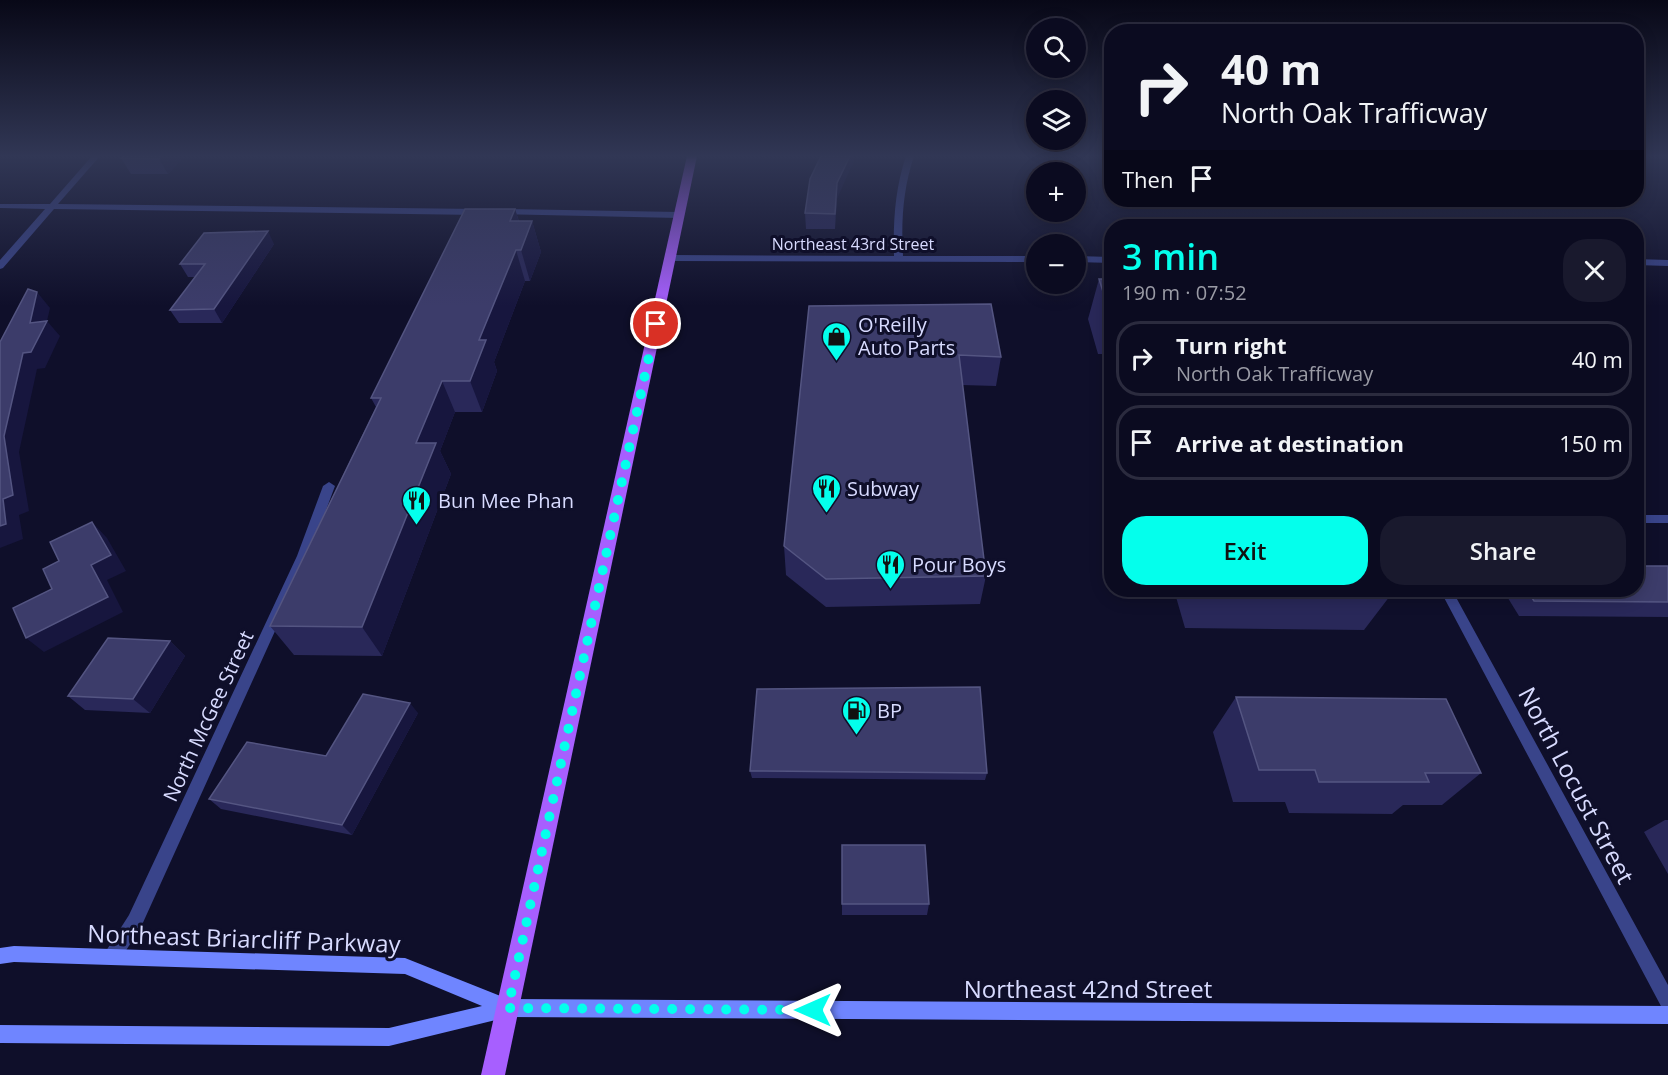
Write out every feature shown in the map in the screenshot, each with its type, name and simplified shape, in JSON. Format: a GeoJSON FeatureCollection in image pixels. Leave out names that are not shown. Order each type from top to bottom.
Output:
{"type":"FeatureCollection","features":[{"type":"Feature","properties":{"kind":"main road"},"geometry":{"type":"LineString","coordinates":[[493,1075],[681,206]]}},
{"type":"Feature","properties":{"kind":"main road","name":"Northeast Briarcliff Parkway"},"geometry":{"type":"LineString","coordinates":[[0,956],[14,954],[405,966],[508,1008]]}},
{"type":"Feature","properties":{"kind":"main road"},"geometry":{"type":"LineString","coordinates":[[0,1034],[389,1037],[508,1008]]}},
{"type":"Feature","properties":{"kind":"main road","name":"Northeast 42nd Street"},"geometry":{"type":"LineString","coordinates":[[508,1008],[1668,1015]]}},
{"type":"Feature","properties":{"kind":"street"},"geometry":{"type":"LineString","coordinates":[[0,266],[55,206]]}},
{"type":"Feature","properties":{"kind":"street"},"geometry":{"type":"LineString","coordinates":[[67,206],[679,215]]}},
{"type":"Feature","properties":{"kind":"street"},"geometry":{"type":"LineString","coordinates":[[898,206],[899,259]]}},
{"type":"Feature","properties":{"kind":"street","name":"Northeast 43rd Street"},"geometry":{"type":"LineString","coordinates":[[670,258],[1026,259]]}},
{"type":"Feature","properties":{"kind":"street"},"geometry":{"type":"LineString","coordinates":[[1086,260],[1104,260]]}},
{"type":"Feature","properties":{"kind":"street"},"geometry":{"type":"LineString","coordinates":[[1644,262],[1668,262]]}},
{"type":"Feature","properties":{"kind":"street","name":"North McGee Street"},"geometry":{"type":"LineString","coordinates":[[112,957],[135,921],[303,556],[329,486]]}},
{"type":"Feature","properties":{"kind":"street"},"geometry":{"type":"LineString","coordinates":[[1644,519],[1668,519]]}},
{"type":"Feature","properties":{"kind":"street","name":"North Locust Street"},"geometry":{"type":"LineString","coordinates":[[1450,597],[1668,1002]]}},
{"type":"Feature","properties":{"kind":"building"},"geometry":{"type":"Polygon","coordinates":[[[806,206],[836,206],[835,214],[805,213],[806,206]]]}},
{"type":"Feature","properties":{"kind":"building"},"geometry":{"type":"Polygon","coordinates":[[[465,209],[515,209],[510,221],[532,221],[521,250],[516,250],[479,340],[486,340],[470,381],[442,381],[416,443],[436,443],[362,627],[270,626],[381,398],[371,398],[465,209]]]}},
{"type":"Feature","properties":{"kind":"building"},"geometry":{"type":"Polygon","coordinates":[[[268,231],[214,309],[170,310],[205,264],[180,264],[204,233],[268,231]]]}},
{"type":"Feature","properties":{"kind":"building"},"geometry":{"type":"Polygon","coordinates":[[[1099,279],[1104,279],[1104,295],[1099,279]]]}},
{"type":"Feature","properties":{"kind":"building"},"geometry":{"type":"Polygon","coordinates":[[[28,289],[37,292],[30,323],[47,321],[31,352],[23,353],[4,436],[13,495],[3,499],[6,524],[0,526],[0,342],[28,289]]]}},
{"type":"Feature","properties":{"kind":"building"},"geometry":{"type":"Polygon","coordinates":[[[991,304],[1001,357],[959,355],[986,576],[826,579],[784,546],[809,306],[991,304]]]}},
{"type":"Feature","properties":{"kind":"building"},"geometry":{"type":"Polygon","coordinates":[[[92,522],[111,555],[91,565],[108,597],[26,638],[13,608],[52,589],[43,569],[59,561],[50,542],[92,522]]]}},
{"type":"Feature","properties":{"kind":"building"},"geometry":{"type":"Polygon","coordinates":[[[1644,566],[1668,566],[1668,602],[1534,601],[1531,597],[1644,597],[1644,566]]]}},
{"type":"Feature","properties":{"kind":"building"},"geometry":{"type":"Polygon","coordinates":[[[108,638],[170,641],[133,699],[68,696],[108,638]]]}},
{"type":"Feature","properties":{"kind":"building"},"geometry":{"type":"Polygon","coordinates":[[[980,687],[987,773],[750,771],[757,689],[980,687]]]}},
{"type":"Feature","properties":{"kind":"building"},"geometry":{"type":"Polygon","coordinates":[[[363,694],[410,703],[342,825],[209,799],[247,742],[326,756],[363,694]]]}},
{"type":"Feature","properties":{"kind":"building"},"geometry":{"type":"Polygon","coordinates":[[[1236,697],[1446,699],[1481,773],[1425,773],[1429,782],[1319,782],[1315,770],[1259,770],[1236,697]]]}},
{"type":"Feature","properties":{"kind":"building"},"geometry":{"type":"Polygon","coordinates":[[[842,845],[925,845],[929,904],[842,904],[842,845]]]}},
{"type":"Feature","properties":{"kind":"place","name":"O'Reilly Auto Parts"},"geometry":{"type":"Point","coordinates":[837,362]}},
{"type":"Feature","properties":{"kind":"place","name":"Subway"},"geometry":{"type":"Point","coordinates":[826,514]}},
{"type":"Feature","properties":{"kind":"place","name":"Bun Mee Phan"},"geometry":{"type":"Point","coordinates":[417,526]}},
{"type":"Feature","properties":{"kind":"place","name":"Pour Boys"},"geometry":{"type":"Point","coordinates":[891,590]}},
{"type":"Feature","properties":{"kind":"place","name":"BP"},"geometry":{"type":"Point","coordinates":[856,736]}},
{"type":"Feature","properties":{"kind":"route"},"geometry":{"type":"LineString","coordinates":[[656,324],[508,1008],[813,1010]]}}]}
